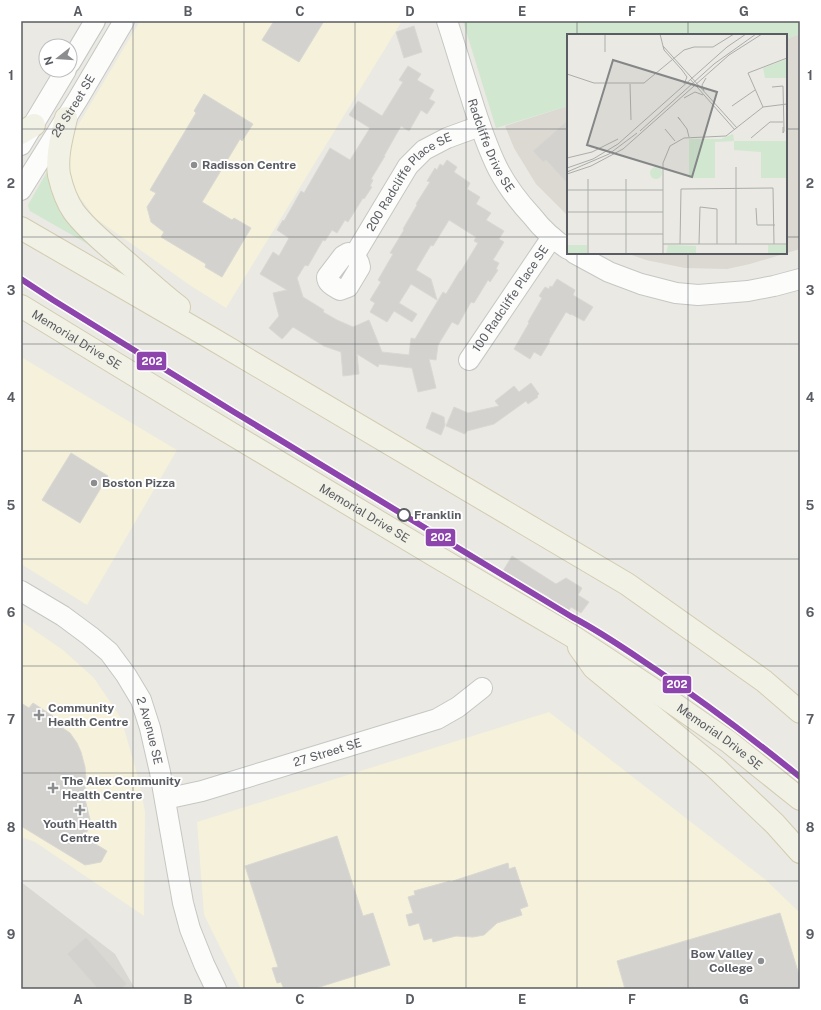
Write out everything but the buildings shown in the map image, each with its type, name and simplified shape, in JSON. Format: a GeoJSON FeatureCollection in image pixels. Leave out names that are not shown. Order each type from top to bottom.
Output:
{"type":"FeatureCollection","features":[{"type":"Feature","properties":{"kind":"main road"},"geometry":{"type":"LineString","coordinates":[[66,118],[58,163],[59,175],[62,187],[74,212],[93,233],[201,326],[211,338]]}},
{"type":"Feature","properties":{"kind":"main road"},"geometry":{"type":"LineString","coordinates":[[21,228],[211,338],[627,584],[764,681],[800,712]]}},
{"type":"Feature","properties":{"kind":"main road","name":"Memorial Drive SE"},"geometry":{"type":"LineString","coordinates":[[21,306],[432,554],[572,636],[729,742],[800,799]]}},
{"type":"Feature","properties":{"kind":"main road"},"geometry":{"type":"LineString","coordinates":[[21,320],[49,324]]}},
{"type":"Feature","properties":{"kind":"main road"},"geometry":{"type":"LineString","coordinates":[[572,636],[594,668],[716,768],[775,824],[800,852]]}},
{"type":"Feature","properties":{"kind":"street"},"geometry":{"type":"LineString","coordinates":[[78,50],[95,21]]}},
{"type":"Feature","properties":{"kind":"street","name":"28 Street SE"},"geometry":{"type":"LineString","coordinates":[[21,190],[78,99],[124,21]]}},
{"type":"Feature","properties":{"kind":"street","name":"Radcliffe Drive SE"},"geometry":{"type":"LineString","coordinates":[[447,21],[480,126],[495,162],[511,190],[523,207],[552,238],[567,248]]}},
{"type":"Feature","properties":{"kind":"street","name":"28 Street SE"},"geometry":{"type":"LineString","coordinates":[[21,145],[27,129],[61,78]]}},
{"type":"Feature","properties":{"kind":"street","name":"200 Radcliffe Place SE"},"geometry":{"type":"LineString","coordinates":[[354,256],[408,166],[424,150],[448,138],[480,126]]}},
{"type":"Feature","properties":{"kind":"street","name":"100 Radcliffe Place SE"},"geometry":{"type":"LineString","coordinates":[[469,360],[552,238]]}},
{"type":"Feature","properties":{"kind":"street"},"geometry":{"type":"LineString","coordinates":[[576,254],[598,267],[630,280],[676,293],[698,296],[748,291],[800,279]]}},
{"type":"Feature","properties":{"kind":"street","name":"2 Avenue SE"},"geometry":{"type":"LineString","coordinates":[[21,591],[63,616],[109,652],[126,675],[141,700],[150,728],[165,800],[183,903],[190,929],[216,989]]}},
{"type":"Feature","properties":{"kind":"street","name":"27 Street SE"},"geometry":{"type":"LineString","coordinates":[[165,800],[202,791],[437,719],[458,707],[482,688]]}},
{"type":"Feature","properties":{"kind":"shaded area"},"geometry":{"type":"Polygon","coordinates":[[[140,21],[402,21],[226,308],[191,286],[95,218],[76,192],[69,177],[68,142],[140,21]]]}},
{"type":"Feature","properties":{"kind":"shaded area"},"geometry":{"type":"Polygon","coordinates":[[[800,34],[800,249],[787,253],[787,39],[800,34]]]}},
{"type":"Feature","properties":{"kind":"shaded area"},"geometry":{"type":"Polygon","coordinates":[[[567,106],[567,215],[536,184],[514,148],[505,126],[567,106]]]}},
{"type":"Feature","properties":{"kind":"shaded area"},"geometry":{"type":"Polygon","coordinates":[[[629,254],[783,254],[727,269],[685,268],[646,260],[629,254]]]}},
{"type":"Feature","properties":{"kind":"shaded area"},"geometry":{"type":"Polygon","coordinates":[[[21,357],[177,450],[87,605],[21,564],[21,357]]]}},
{"type":"Feature","properties":{"kind":"shaded area"},"geometry":{"type":"Polygon","coordinates":[[[21,621],[63,650],[94,678],[121,718],[138,777],[145,811],[144,916],[35,842],[21,837],[21,621]]]}},
{"type":"Feature","properties":{"kind":"shaded area"},"geometry":{"type":"Polygon","coordinates":[[[549,712],[766,880],[800,913],[800,989],[241,989],[204,915],[197,822],[549,712]]]}},
{"type":"Feature","properties":{"kind":"shaded area"},"geometry":{"type":"Polygon","coordinates":[[[21,882],[115,954],[135,989],[21,989],[21,882]]]}},
{"type":"Feature","properties":{"kind":"green space"},"geometry":{"type":"Polygon","coordinates":[[[463,21],[800,21],[800,34],[787,39],[787,34],[567,34],[567,106],[496,128],[463,21]]]}},
{"type":"Feature","properties":{"kind":"green space"},"geometry":{"type":"Polygon","coordinates":[[[48,170],[93,247],[30,211],[28,205],[48,170]]]}},
{"type":"Feature","properties":{"kind":"transit line","name":"202"},"geometry":{"type":"LineString","coordinates":[[21,279],[234,412],[614,642],[710,708],[800,777]]}},
{"type":"Feature","properties":{"kind":"place","name":"Radisson Centre"},"geometry":{"type":"Point","coordinates":[194,165]}},
{"type":"Feature","properties":{"kind":"place","name":"Boston Pizza"},"geometry":{"type":"Point","coordinates":[94,483]}},
{"type":"Feature","properties":{"kind":"place","name":"Franklin"},"geometry":{"type":"Point","coordinates":[404,515]}},
{"type":"Feature","properties":{"kind":"place","name":"Community Health Centre"},"geometry":{"type":"Point","coordinates":[39,715]}},
{"type":"Feature","properties":{"kind":"place","name":"The Alex Community Health Centre"},"geometry":{"type":"Point","coordinates":[53,788]}},
{"type":"Feature","properties":{"kind":"place","name":"Youth Health Centre"},"geometry":{"type":"Point","coordinates":[80,810]}},
{"type":"Feature","properties":{"kind":"place","name":"Bow Valley College"},"geometry":{"type":"Point","coordinates":[761,961]}}]}
